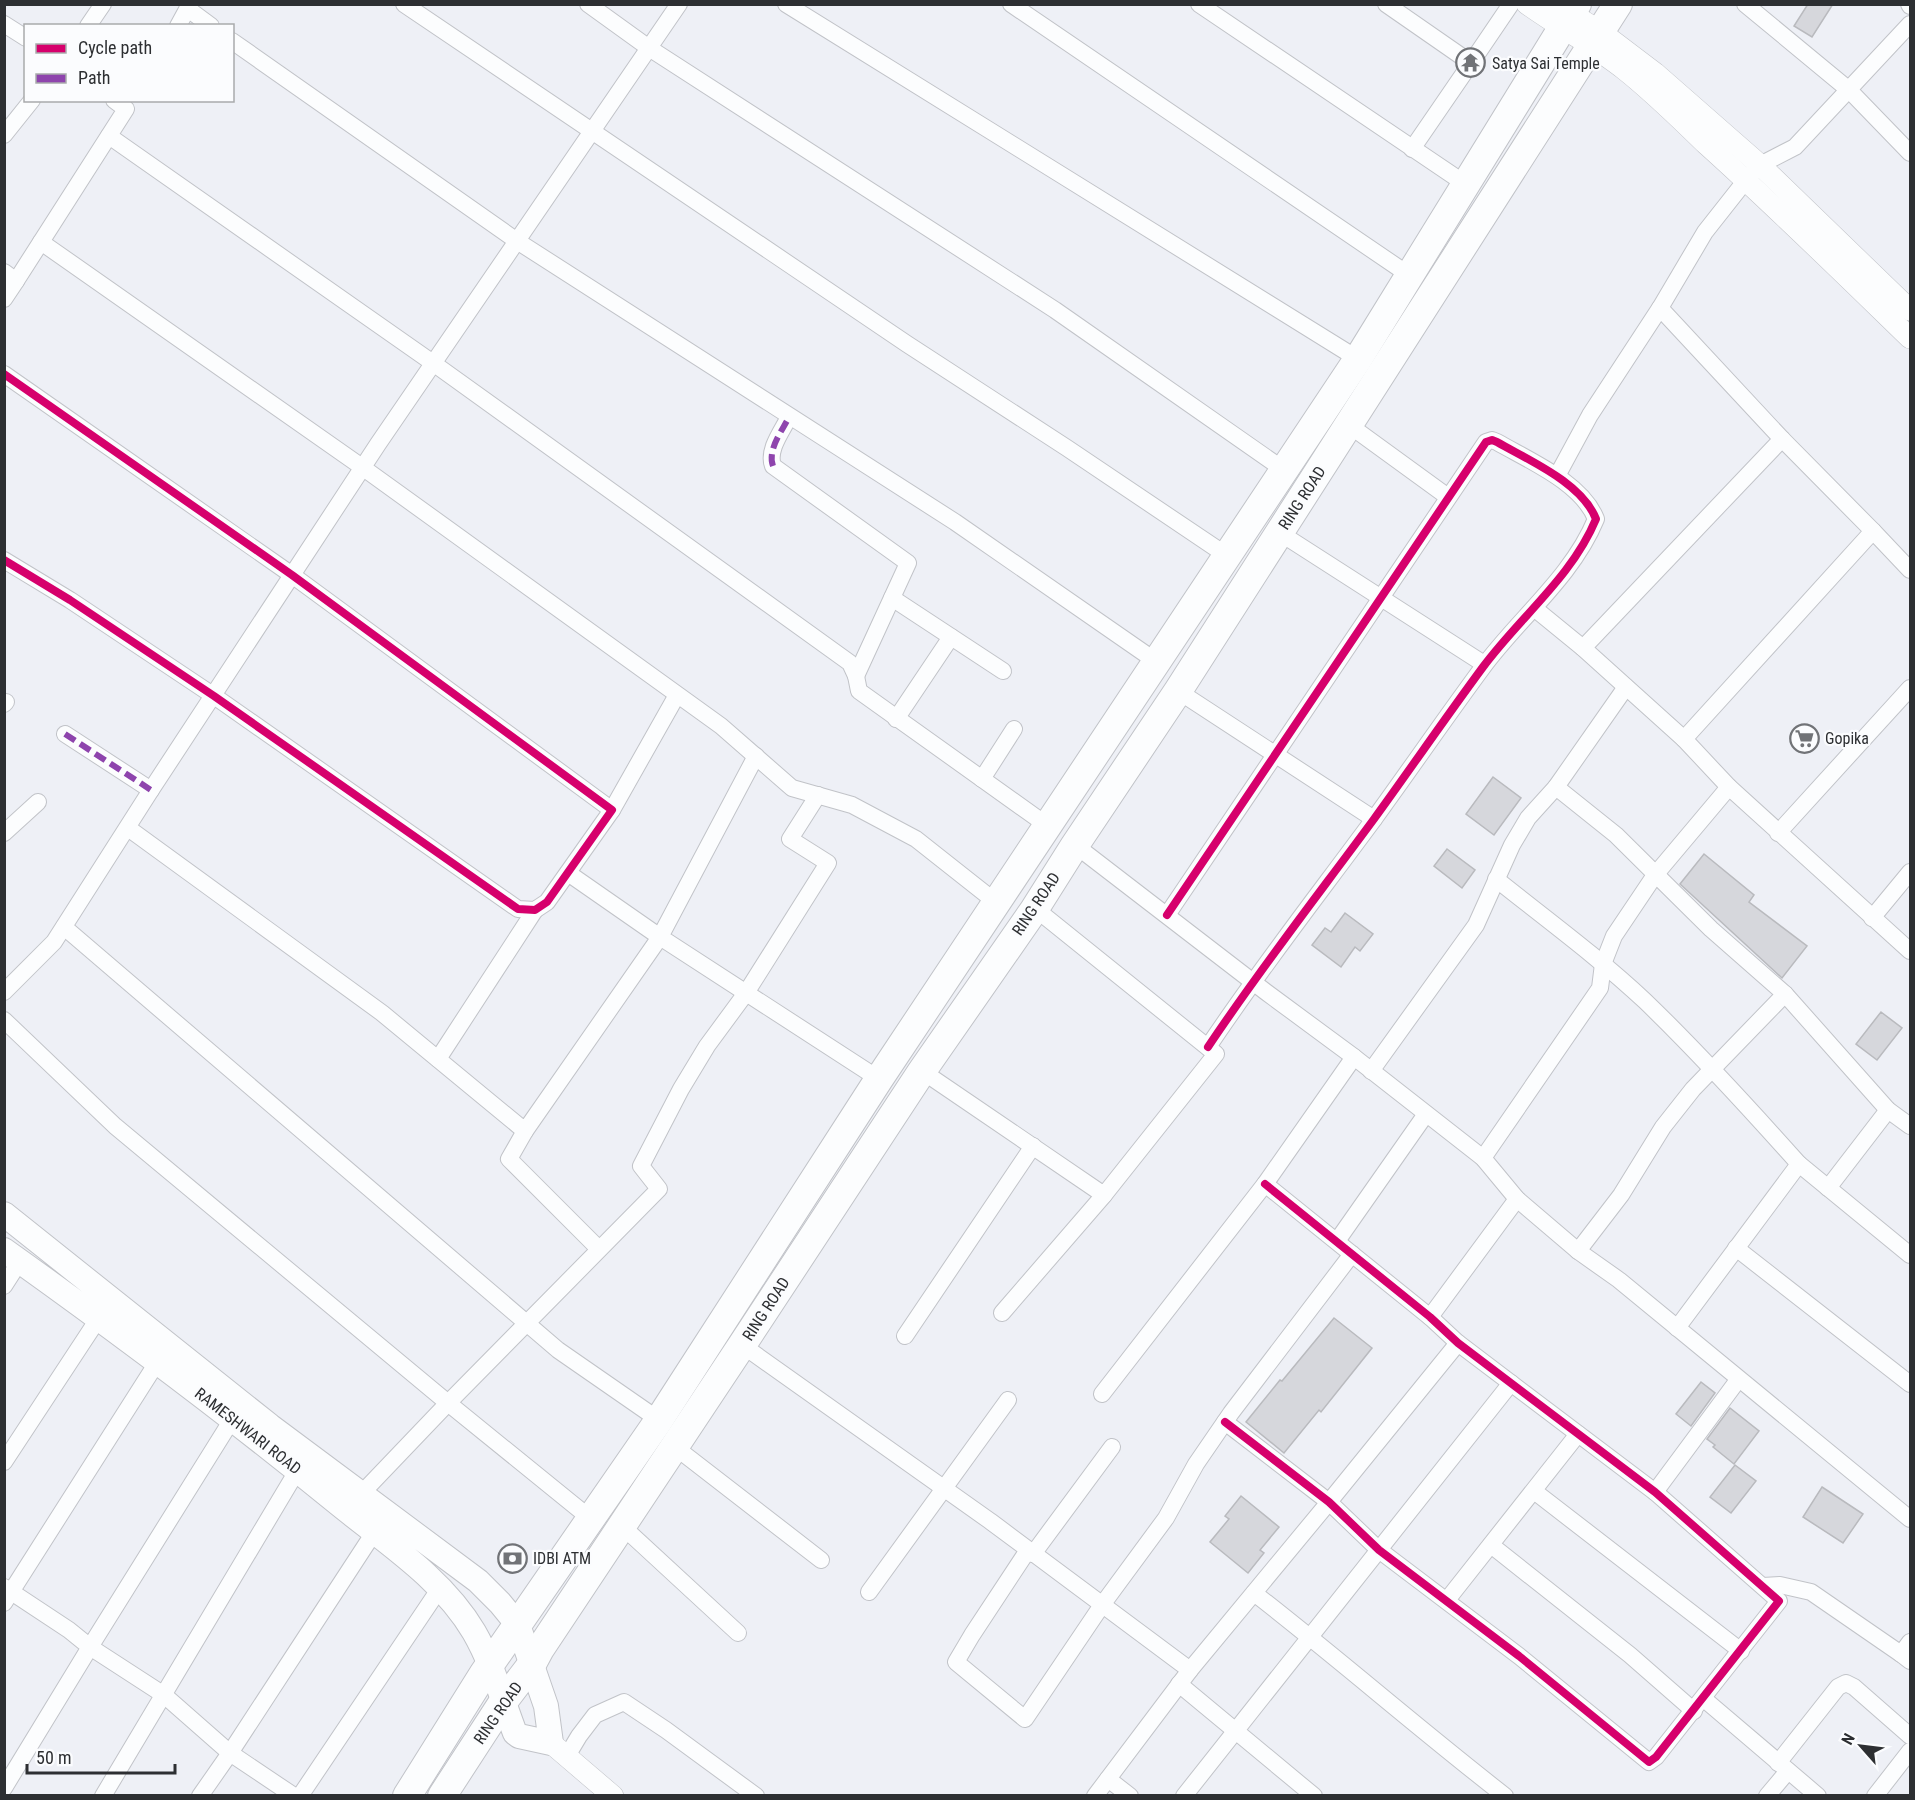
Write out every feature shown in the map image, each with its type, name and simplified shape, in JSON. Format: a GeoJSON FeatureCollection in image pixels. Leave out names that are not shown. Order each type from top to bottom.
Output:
{"type":"FeatureCollection","features":[{"type":"Feature","properties":{"kind":"highway","name":"RING ROAD"},"geometry":{"type":"LineString","coordinates":[[442,1796],[503,1702],[532,1664],[922,1071],[1034,910],[1178,691],[1618,4]]}},
{"type":"Feature","properties":{"kind":"highway","name":"RING ROAD"},"geometry":{"type":"LineString","coordinates":[[407,1796],[490,1666],[659,1420],[879,1079],[1358,359],[1467,185],[1566,13]]}},
{"type":"Feature","properties":{"kind":"main road"},"geometry":{"type":"LineString","coordinates":[[4,1214],[112,1299],[303,1462],[362,1494],[478,1581],[518,1625],[559,1749]]}},
{"type":"Feature","properties":{"kind":"main road","name":"RAMESHWARI ROAD"},"geometry":{"type":"LineString","coordinates":[[12,1256],[233,1418],[303,1462],[375,1531],[440,1588],[474,1631],[517,1735],[559,1749]]}},
{"type":"Feature","properties":{"kind":"street"},"geometry":{"type":"LineString","coordinates":[[89,24],[103,4]]}},
{"type":"Feature","properties":{"kind":"street"},"geometry":{"type":"LineString","coordinates":[[404,4],[907,344],[1226,555]]}},
{"type":"Feature","properties":{"kind":"street"},"geometry":{"type":"LineString","coordinates":[[588,4],[649,48],[1055,310],[1284,470]]}},
{"type":"Feature","properties":{"kind":"street"},"geometry":{"type":"LineString","coordinates":[[4,992],[54,942],[362,467],[679,4]]}},
{"type":"Feature","properties":{"kind":"street"},"geometry":{"type":"LineString","coordinates":[[786,4],[1358,359]]}},
{"type":"Feature","properties":{"kind":"street"},"geometry":{"type":"LineString","coordinates":[[1011,4],[1410,275]]}},
{"type":"Feature","properties":{"kind":"street"},"geometry":{"type":"LineString","coordinates":[[1199,4],[1467,185]]}},
{"type":"Feature","properties":{"kind":"street"},"geometry":{"type":"LineString","coordinates":[[1386,4],[1471,63]]}},
{"type":"Feature","properties":{"kind":"street"},"geometry":{"type":"LineString","coordinates":[[1412,149],[1511,4]]}},
{"type":"Feature","properties":{"kind":"street"},"geometry":{"type":"LineString","coordinates":[[1527,4],[1566,13],[1630,64],[1911,310]]}},
{"type":"Feature","properties":{"kind":"street"},"geometry":{"type":"LineString","coordinates":[[1745,4],[1850,90],[1911,153]]}},
{"type":"Feature","properties":{"kind":"street"},"geometry":{"type":"LineString","coordinates":[[179,24],[189,7],[209,24]]}},
{"type":"Feature","properties":{"kind":"street"},"geometry":{"type":"LineString","coordinates":[[4,24],[24,37]]}},
{"type":"Feature","properties":{"kind":"street"},"geometry":{"type":"LineString","coordinates":[[1557,476],[1590,415],[1660,308],[1705,232],[1753,172],[1795,147],[1911,24]]}},
{"type":"Feature","properties":{"kind":"street"},"geometry":{"type":"LineString","coordinates":[[234,42],[517,241],[955,522],[1157,662]]}},
{"type":"Feature","properties":{"kind":"street"},"geometry":{"type":"LineString","coordinates":[[4,135],[30,102]]}},
{"type":"Feature","properties":{"kind":"street"},"geometry":{"type":"LineString","coordinates":[[4,299],[10,277],[41,242],[110,136],[124,104]]}},
{"type":"Feature","properties":{"kind":"street"},"geometry":{"type":"LineString","coordinates":[[110,136],[433,363],[850,663],[860,691],[1048,826]]}},
{"type":"Feature","properties":{"kind":"street"},"geometry":{"type":"LineString","coordinates":[[1753,172],[1911,338]]}},
{"type":"Feature","properties":{"kind":"street"},"geometry":{"type":"LineString","coordinates":[[41,242],[362,467],[722,726],[792,788],[852,805],[916,839],[997,903]]}},
{"type":"Feature","properties":{"kind":"street"},"geometry":{"type":"LineString","coordinates":[[1660,308],[1782,439],[1911,570]]}},
{"type":"Feature","properties":{"kind":"street"},"geometry":{"type":"LineString","coordinates":[[4,374],[292,575],[612,810]]}},
{"type":"Feature","properties":{"kind":"street"},"geometry":{"type":"LineString","coordinates":[[789,417],[772,452],[770,459],[772,466],[908,563],[856,676]]}},
{"type":"Feature","properties":{"kind":"street"},"geometry":{"type":"LineString","coordinates":[[1349,425],[1448,497]]}},
{"type":"Feature","properties":{"kind":"street"},"geometry":{"type":"LineString","coordinates":[[1583,648],[1782,439]]}},
{"type":"Feature","properties":{"kind":"street"},"geometry":{"type":"LineString","coordinates":[[1167,915],[1486,442],[1492,440],[1557,476],[1592,507],[1596,519],[1591,533],[1556,583],[1484,664],[1374,819],[1252,981],[1208,1047]]}},
{"type":"Feature","properties":{"kind":"street"},"geometry":{"type":"LineString","coordinates":[[1684,739],[1873,531]]}},
{"type":"Feature","properties":{"kind":"street"},"geometry":{"type":"LineString","coordinates":[[1280,533],[1484,664]]}},
{"type":"Feature","properties":{"kind":"street"},"geometry":{"type":"LineString","coordinates":[[4,560],[70,600],[214,696],[518,909],[535,910]]}},
{"type":"Feature","properties":{"kind":"street"},"geometry":{"type":"LineString","coordinates":[[892,598],[1003,671]]}},
{"type":"Feature","properties":{"kind":"street"},"geometry":{"type":"LineString","coordinates":[[1534,608],[1583,648],[1684,739],[1729,787],[1778,833],[1911,951]]}},
{"type":"Feature","properties":{"kind":"street"},"geometry":{"type":"LineString","coordinates":[[896,719],[951,637]]}},
{"type":"Feature","properties":{"kind":"street"},"geometry":{"type":"LineString","coordinates":[[1371,1071],[1476,925],[1512,845],[1528,818],[1556,787],[1626,687]]}},
{"type":"Feature","properties":{"kind":"street"},"geometry":{"type":"LineString","coordinates":[[1778,833],[1911,688]]}},
{"type":"Feature","properties":{"kind":"street"},"geometry":{"type":"LineString","coordinates":[[1178,691],[1374,819]]}},
{"type":"Feature","properties":{"kind":"street"},"geometry":{"type":"LineString","coordinates":[[438,1059],[535,910],[547,902],[612,810],[677,695]]}},
{"type":"Feature","properties":{"kind":"street"},"geometry":{"type":"LineString","coordinates":[[982,779],[1014,729]]}},
{"type":"Feature","properties":{"kind":"street"},"geometry":{"type":"LineString","coordinates":[[65,734],[151,790]]}},
{"type":"Feature","properties":{"kind":"street"},"geometry":{"type":"LineString","coordinates":[[599,1249],[508,1159],[660,937],[756,756]]}},
{"type":"Feature","properties":{"kind":"street"},"geometry":{"type":"LineString","coordinates":[[1556,787],[1616,835],[1711,928],[1785,994],[1888,1110],[1911,1126]]}},
{"type":"Feature","properties":{"kind":"street"},"geometry":{"type":"LineString","coordinates":[[1483,1158],[1600,988],[1603,964],[1614,936],[1655,875],[1729,787]]}},
{"type":"Feature","properties":{"kind":"street"},"geometry":{"type":"LineString","coordinates":[[362,1494],[447,1403],[659,1189],[641,1166],[702,1054],[746,993],[828,863],[790,839],[818,795]]}},
{"type":"Feature","properties":{"kind":"street"},"geometry":{"type":"LineString","coordinates":[[4,833],[38,802]]}},
{"type":"Feature","properties":{"kind":"street"},"geometry":{"type":"LineString","coordinates":[[128,828],[382,1013],[525,1131]]}},
{"type":"Feature","properties":{"kind":"street"},"geometry":{"type":"LineString","coordinates":[[1075,845],[1483,1158],[1517,1199],[1578,1251],[1619,1280],[1738,1380],[1911,1519]]}},
{"type":"Feature","properties":{"kind":"street"},"geometry":{"type":"LineString","coordinates":[[1872,918],[1911,872]]}},
{"type":"Feature","properties":{"kind":"street"},"geometry":{"type":"LineString","coordinates":[[568,873],[660,937],[879,1079]]}},
{"type":"Feature","properties":{"kind":"street"},"geometry":{"type":"LineString","coordinates":[[1496,879],[1603,964],[1644,1001],[1712,1068],[1799,1164],[1911,1255]]}},
{"type":"Feature","properties":{"kind":"street"},"geometry":{"type":"LineString","coordinates":[[1002,1312],[1104,1195],[1216,1054],[1042,914],[1034,910]]}},
{"type":"Feature","properties":{"kind":"street"},"geometry":{"type":"LineString","coordinates":[[64,927],[558,1350],[659,1420]]}},
{"type":"Feature","properties":{"kind":"street"},"geometry":{"type":"LineString","coordinates":[[1578,1251],[1621,1195],[1664,1127],[1693,1089],[1785,994]]}},
{"type":"Feature","properties":{"kind":"street"},"geometry":{"type":"LineString","coordinates":[[4,1020],[115,1126],[447,1403],[591,1519]]}},
{"type":"Feature","properties":{"kind":"street"},"geometry":{"type":"LineString","coordinates":[[1102,1394],[1265,1184],[1354,1057]]}},
{"type":"Feature","properties":{"kind":"street"},"geometry":{"type":"LineString","coordinates":[[922,1071],[1104,1195]]}},
{"type":"Feature","properties":{"kind":"street"},"geometry":{"type":"LineString","coordinates":[[1828,1188],[1888,1110]]}},
{"type":"Feature","properties":{"kind":"street"},"geometry":{"type":"LineString","coordinates":[[1337,1241],[1426,1114]]}},
{"type":"Feature","properties":{"kind":"street"},"geometry":{"type":"LineString","coordinates":[[905,1336],[1033,1146]]}},
{"type":"Feature","properties":{"kind":"street"},"geometry":{"type":"LineString","coordinates":[[1677,1328],[1799,1164]]}},
{"type":"Feature","properties":{"kind":"street"},"geometry":{"type":"LineString","coordinates":[[1225,1422],[1329,1502],[1379,1550],[1447,1600],[1649,1762],[1656,1757],[1699,1705],[1779,1601],[1655,1492],[1458,1343],[1430,1317],[1265,1184]]}},
{"type":"Feature","properties":{"kind":"street"},"geometry":{"type":"LineString","coordinates":[[1430,1317],[1517,1199]]}},
{"type":"Feature","properties":{"kind":"street"},"geometry":{"type":"LineString","coordinates":[[1736,1248],[1911,1384]]}},
{"type":"Feature","properties":{"kind":"street"},"geometry":{"type":"LineString","coordinates":[[1112,1447],[1031,1552],[972,1635],[956,1662],[1025,1719],[1102,1605],[1166,1518],[1196,1464],[1225,1422],[1352,1254]]}},
{"type":"Feature","properties":{"kind":"street"},"geometry":{"type":"LineString","coordinates":[[4,1286],[12,1256]]}},
{"type":"Feature","properties":{"kind":"street"},"geometry":{"type":"LineString","coordinates":[[4,1462],[112,1299]]}},
{"type":"Feature","properties":{"kind":"street"},"geometry":{"type":"LineString","coordinates":[[1095,1796],[1184,1677],[1458,1343]]}},
{"type":"Feature","properties":{"kind":"street"},"geometry":{"type":"LineString","coordinates":[[742,1345],[1102,1605],[1184,1677],[1236,1729],[1314,1796]]}},
{"type":"Feature","properties":{"kind":"street"},"geometry":{"type":"LineString","coordinates":[[158,1361],[7,1594],[69,1630],[90,1647],[164,1695],[230,1753],[294,1796]]}},
{"type":"Feature","properties":{"kind":"street"},"geometry":{"type":"LineString","coordinates":[[1655,1492],[1738,1380]]}},
{"type":"Feature","properties":{"kind":"street"},"geometry":{"type":"LineString","coordinates":[[1184,1796],[1511,1383]]}},
{"type":"Feature","properties":{"kind":"street"},"geometry":{"type":"LineString","coordinates":[[869,1592],[1008,1400]]}},
{"type":"Feature","properties":{"kind":"street"},"geometry":{"type":"LineString","coordinates":[[4,1788],[233,1418]]}},
{"type":"Feature","properties":{"kind":"street"},"geometry":{"type":"LineString","coordinates":[[1447,1600],[1578,1434]]}},
{"type":"Feature","properties":{"kind":"street"},"geometry":{"type":"LineString","coordinates":[[675,1447],[821,1560]]}},
{"type":"Feature","properties":{"kind":"street"},"geometry":{"type":"LineString","coordinates":[[104,1796],[303,1462]]}},
{"type":"Feature","properties":{"kind":"street"},"geometry":{"type":"LineString","coordinates":[[1534,1491],[1741,1651]]}},
{"type":"Feature","properties":{"kind":"street"},"geometry":{"type":"LineString","coordinates":[[622,1526],[738,1633]]}},
{"type":"Feature","properties":{"kind":"street"},"geometry":{"type":"LineString","coordinates":[[200,1796],[375,1531]]}},
{"type":"Feature","properties":{"kind":"street"},"geometry":{"type":"LineString","coordinates":[[1491,1545],[1630,1655],[1783,1767],[1818,1796]]}},
{"type":"Feature","properties":{"kind":"street"},"geometry":{"type":"LineString","coordinates":[[1762,1586],[1780,1585],[1811,1592],[1907,1652]]}},
{"type":"Feature","properties":{"kind":"street"},"geometry":{"type":"LineString","coordinates":[[300,1796],[440,1588]]}},
{"type":"Feature","properties":{"kind":"street"},"geometry":{"type":"LineString","coordinates":[[1254,1593],[1505,1796]]}},
{"type":"Feature","properties":{"kind":"street"},"geometry":{"type":"LineString","coordinates":[[1767,1796],[1783,1767],[1838,1686],[1846,1683],[1854,1687],[1911,1736]]}},
{"type":"Feature","properties":{"kind":"street"},"geometry":{"type":"LineString","coordinates":[[609,1794],[559,1749],[579,1736],[595,1715],[624,1702],[756,1796]]}},
{"type":"Feature","properties":{"kind":"street"},"geometry":{"type":"LineString","coordinates":[[1875,1796],[1911,1751]]}},
{"type":"Feature","properties":{"kind":"street"},"geometry":{"type":"LineString","coordinates":[[1108,1779],[1130,1796]]}},
{"type":"Feature","properties":{"kind":"building"},"geometry":{"type":"Polygon","coordinates":[[[1808,4],[1833,4],[1812,37],[1794,26],[1808,4]]]}},
{"type":"Feature","properties":{"kind":"building"},"geometry":{"type":"Polygon","coordinates":[[[1493,777],[1521,798],[1494,835],[1466,814],[1493,777]]]}},
{"type":"Feature","properties":{"kind":"building"},"geometry":{"type":"Polygon","coordinates":[[[1447,849],[1475,870],[1462,888],[1434,866],[1447,849]]]}},
{"type":"Feature","properties":{"kind":"building"},"geometry":{"type":"Polygon","coordinates":[[[1704,854],[1754,895],[1749,902],[1807,946],[1782,978],[1680,884],[1704,854]]]}},
{"type":"Feature","properties":{"kind":"building"},"geometry":{"type":"Polygon","coordinates":[[[1345,913],[1373,934],[1360,951],[1355,947],[1341,967],[1312,945],[1325,928],[1331,932],[1345,913]]]}},
{"type":"Feature","properties":{"kind":"building"},"geometry":{"type":"Polygon","coordinates":[[[1881,1012],[1902,1028],[1877,1060],[1856,1044],[1881,1012]]]}},
{"type":"Feature","properties":{"kind":"building"},"geometry":{"type":"Polygon","coordinates":[[[1334,1318],[1372,1348],[1321,1412],[1319,1410],[1284,1453],[1246,1422],[1334,1318]]]}},
{"type":"Feature","properties":{"kind":"building"},"geometry":{"type":"Polygon","coordinates":[[[1701,1382],[1715,1393],[1691,1426],[1676,1414],[1701,1382]]]}},
{"type":"Feature","properties":{"kind":"building"},"geometry":{"type":"Polygon","coordinates":[[[1730,1408],[1759,1431],[1734,1464],[1707,1439],[1730,1408]]]}},
{"type":"Feature","properties":{"kind":"building"},"geometry":{"type":"Polygon","coordinates":[[[1735,1465],[1756,1481],[1731,1513],[1710,1497],[1735,1465]]]}},
{"type":"Feature","properties":{"kind":"building"},"geometry":{"type":"Polygon","coordinates":[[[1822,1487],[1863,1514],[1843,1543],[1803,1517],[1822,1487]]]}},
{"type":"Feature","properties":{"kind":"building"},"geometry":{"type":"Polygon","coordinates":[[[1241,1496],[1279,1527],[1260,1550],[1264,1553],[1248,1573],[1210,1542],[1229,1519],[1225,1516],[1241,1496]]]}},
{"type":"Feature","properties":{"kind":"marked path"},"geometry":{"type":"LineString","coordinates":[[773,466],[774,447],[789,417]]}},
{"type":"Feature","properties":{"kind":"marked path"},"geometry":{"type":"LineString","coordinates":[[65,734],[151,790]]}},
{"type":"Feature","properties":{"kind":"cycle path"},"geometry":{"type":"LineString","coordinates":[[4,374],[292,575],[612,810],[547,902],[535,910],[518,909],[214,696],[70,600],[4,560]]}},
{"type":"Feature","properties":{"kind":"cycle path"},"geometry":{"type":"LineString","coordinates":[[1167,915],[1486,442],[1492,440],[1497,442],[1539,465],[1579,494],[1596,519],[1573,560],[1483,667],[1208,1047]]}},
{"type":"Feature","properties":{"kind":"cycle path"},"geometry":{"type":"LineString","coordinates":[[1225,1422],[1329,1502],[1379,1550],[1519,1656],[1649,1762],[1656,1757],[1779,1601],[1655,1492],[1458,1343],[1430,1317],[1265,1184]]}},
{"type":"Feature","properties":{"kind":"place","name":"Satya Sai Temple"},"geometry":{"type":"Point","coordinates":[1471,63]}},
{"type":"Feature","properties":{"kind":"place","name":"Gopika"},"geometry":{"type":"Point","coordinates":[1804,738]}},
{"type":"Feature","properties":{"kind":"place","name":"IDBI ATM"},"geometry":{"type":"Point","coordinates":[512,1558]}}]}
